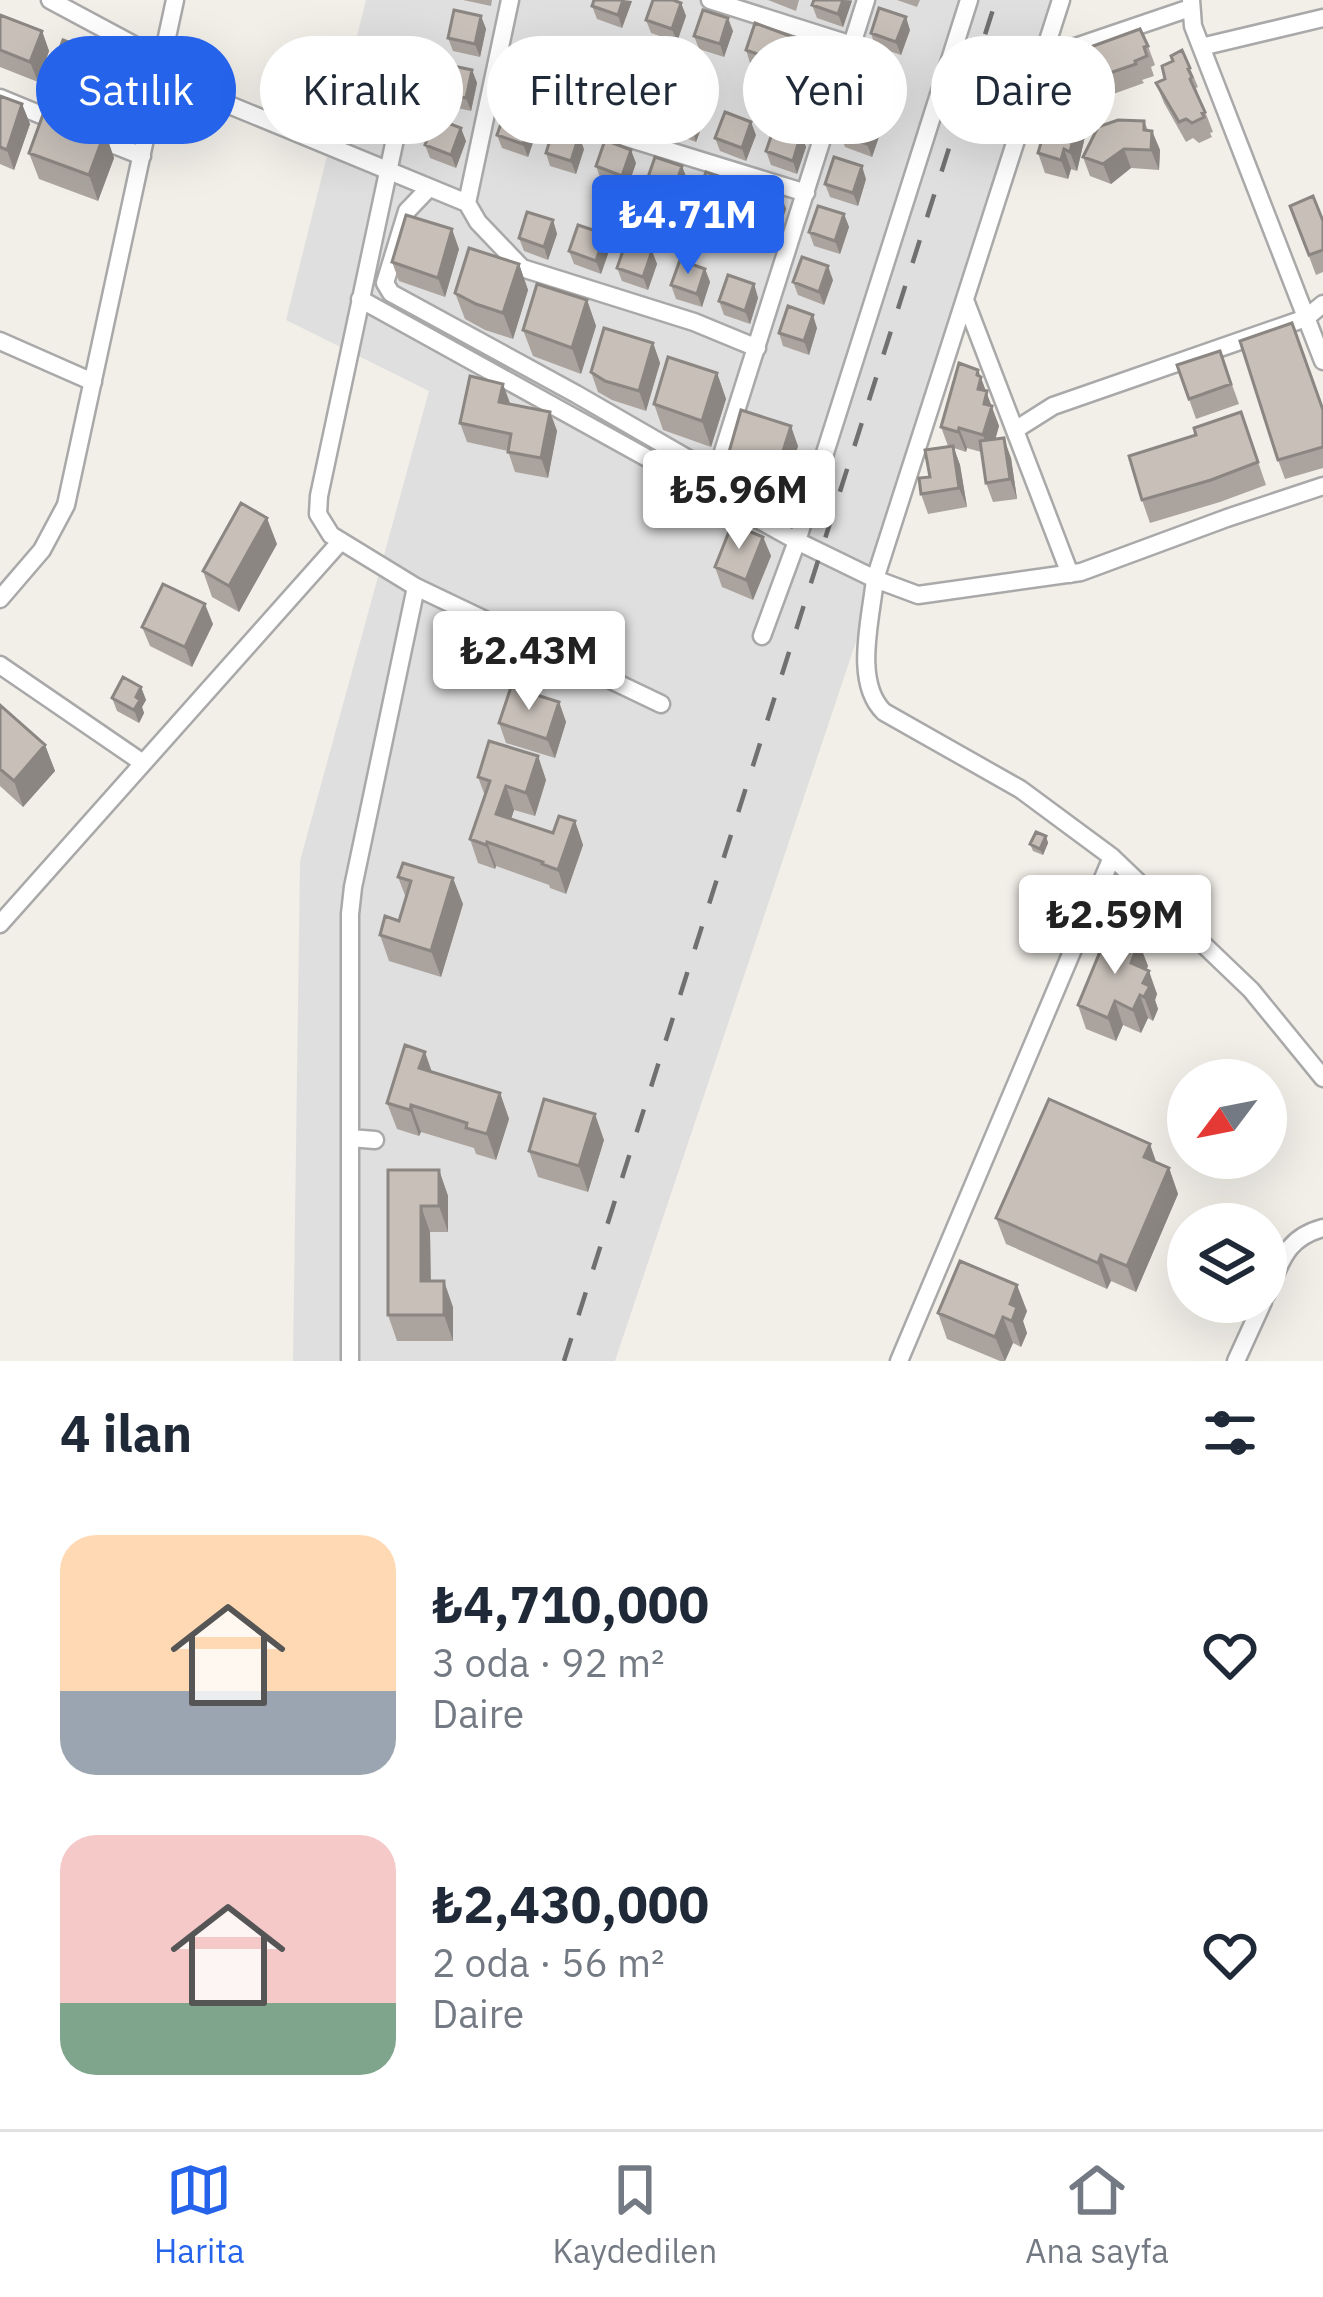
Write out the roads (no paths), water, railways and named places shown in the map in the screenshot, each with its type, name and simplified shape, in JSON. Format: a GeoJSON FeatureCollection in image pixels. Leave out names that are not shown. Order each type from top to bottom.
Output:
{"type":"FeatureCollection","features":[{"type":"Feature","properties":{"kind":"street"},"geometry":{"type":"LineString","coordinates":[[50,0],[109,36]]}},
{"type":"Feature","properties":{"kind":"street"},"geometry":{"type":"LineString","coordinates":[[168,36],[175,0]]}},
{"type":"Feature","properties":{"kind":"street"},"geometry":{"type":"LineString","coordinates":[[503,36],[510,0]]}},
{"type":"Feature","properties":{"kind":"street"},"geometry":{"type":"LineString","coordinates":[[710,0],[824,36]]}},
{"type":"Feature","properties":{"kind":"street"},"geometry":{"type":"LineString","coordinates":[[855,36],[866,0]]}},
{"type":"Feature","properties":{"kind":"street"},"geometry":{"type":"LineString","coordinates":[[762,636],[969,0]]}},
{"type":"Feature","properties":{"kind":"street"},"geometry":{"type":"LineString","coordinates":[[1050,36],[1061,0]]}},
{"type":"Feature","properties":{"kind":"street"},"geometry":{"type":"LineString","coordinates":[[1103,36],[1190,4],[1193,26],[1323,361]]}},
{"type":"Feature","properties":{"kind":"street"},"geometry":{"type":"LineString","coordinates":[[1201,47],[1323,18]]}},
{"type":"Feature","properties":{"kind":"street"},"geometry":{"type":"LineString","coordinates":[[0,98],[142,156]]}},
{"type":"Feature","properties":{"kind":"street"},"geometry":{"type":"LineString","coordinates":[[236,102],[467,203],[478,222],[522,268],[694,322],[757,348]]}},
{"type":"Feature","properties":{"kind":"street"},"geometry":{"type":"LineString","coordinates":[[467,203],[487,114]]}},
{"type":"Feature","properties":{"kind":"street"},"geometry":{"type":"LineString","coordinates":[[0,599],[42,550],[66,505],[145,144]]}},
{"type":"Feature","properties":{"kind":"street"},"geometry":{"type":"LineString","coordinates":[[394,144],[318,514],[331,535],[416,587],[661,704]]}},
{"type":"Feature","properties":{"kind":"street"},"geometry":{"type":"LineString","coordinates":[[647,144],[806,193]]}},
{"type":"Feature","properties":{"kind":"street"},"geometry":{"type":"LineString","coordinates":[[716,474],[821,144]]}},
{"type":"Feature","properties":{"kind":"street"},"geometry":{"type":"LineString","coordinates":[[1015,144],[875,579],[865,675],[874,703],[903,725],[1020,789],[1112,857],[1251,990],[1323,1078]]}},
{"type":"Feature","properties":{"kind":"street"},"geometry":{"type":"LineString","coordinates":[[430,188],[407,211],[385,283],[392,293],[777,510]]}},
{"type":"Feature","properties":{"kind":"street"},"geometry":{"type":"LineString","coordinates":[[360,299],[796,541],[918,595],[1070,574],[1323,486]]}},
{"type":"Feature","properties":{"kind":"street"},"geometry":{"type":"LineString","coordinates":[[965,300],[1070,574]]}},
{"type":"Feature","properties":{"kind":"street"},"geometry":{"type":"LineString","coordinates":[[1015,430],[1054,406],[1306,317],[1323,304]]}},
{"type":"Feature","properties":{"kind":"street"},"geometry":{"type":"LineString","coordinates":[[0,341],[93,379]]}},
{"type":"Feature","properties":{"kind":"street"},"geometry":{"type":"LineString","coordinates":[[0,924],[341,541]]}},
{"type":"Feature","properties":{"kind":"street"},"geometry":{"type":"LineString","coordinates":[[350,1361],[350,914],[416,587]]}},
{"type":"Feature","properties":{"kind":"street"},"geometry":{"type":"LineString","coordinates":[[0,665],[143,763]]}},
{"type":"Feature","properties":{"kind":"street"},"geometry":{"type":"LineString","coordinates":[[899,1361],[1112,857]]}},
{"type":"Feature","properties":{"kind":"street"},"geometry":{"type":"LineString","coordinates":[[350,1138],[375,1140]]}},
{"type":"Feature","properties":{"kind":"street"},"geometry":{"type":"LineString","coordinates":[[1287,1249],[1303,1234],[1323,1228]]}},
{"type":"Feature","properties":{"kind":"street"},"geometry":{"type":"LineString","coordinates":[[1236,1361],[1253,1323]]}},
{"type":"Feature","properties":{"kind":"railway"},"geometry":{"type":"LineString","coordinates":[[564,1361],[996,0]]}}]}
